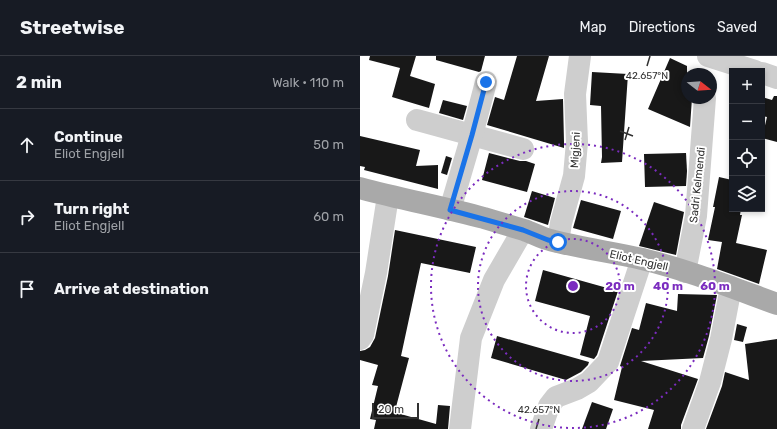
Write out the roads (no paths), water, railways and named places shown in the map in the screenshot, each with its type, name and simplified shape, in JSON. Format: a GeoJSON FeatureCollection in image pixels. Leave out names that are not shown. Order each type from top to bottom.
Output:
{"type":"FeatureCollection","features":[{"type":"Feature","properties":{"kind":"main road","name":"Eliot Engjell"},"geometry":{"type":"LineString","coordinates":[[360,188],[523,230],[548,240],[642,259],[731,287],[777,304]]}},
{"type":"Feature","properties":{"kind":"street","name":"Migjeni"},"geometry":{"type":"LineString","coordinates":[[558,242],[564,209],[574,176],[577,142],[575,94],[580,56]]}},
{"type":"Feature","properties":{"kind":"street"},"geometry":{"type":"LineString","coordinates":[[707,68],[708,56],[746,68]]}},
{"type":"Feature","properties":{"kind":"street"},"geometry":{"type":"LineString","coordinates":[[765,74],[777,78]]}},
{"type":"Feature","properties":{"kind":"street"},"geometry":{"type":"LineString","coordinates":[[450,210],[486,82]]}},
{"type":"Feature","properties":{"kind":"street","name":"Sadri Kelmendi"},"geometry":{"type":"LineString","coordinates":[[685,272],[696,216],[705,104]]}},
{"type":"Feature","properties":{"kind":"street"},"geometry":{"type":"LineString","coordinates":[[417,120],[523,149]]}},
{"type":"Feature","properties":{"kind":"street"},"geometry":{"type":"LineString","coordinates":[[360,339],[363,335],[376,273],[388,196]]}},
{"type":"Feature","properties":{"kind":"street"},"geometry":{"type":"LineString","coordinates":[[460,429],[471,338],[494,280],[523,230]]}},
{"type":"Feature","properties":{"kind":"street"},"geometry":{"type":"LineString","coordinates":[[541,429],[549,406],[556,397],[577,389],[589,382],[608,362],[642,259]]}},
{"type":"Feature","properties":{"kind":"street"},"geometry":{"type":"LineString","coordinates":[[693,429],[710,382],[721,339],[731,287]]}}]}
